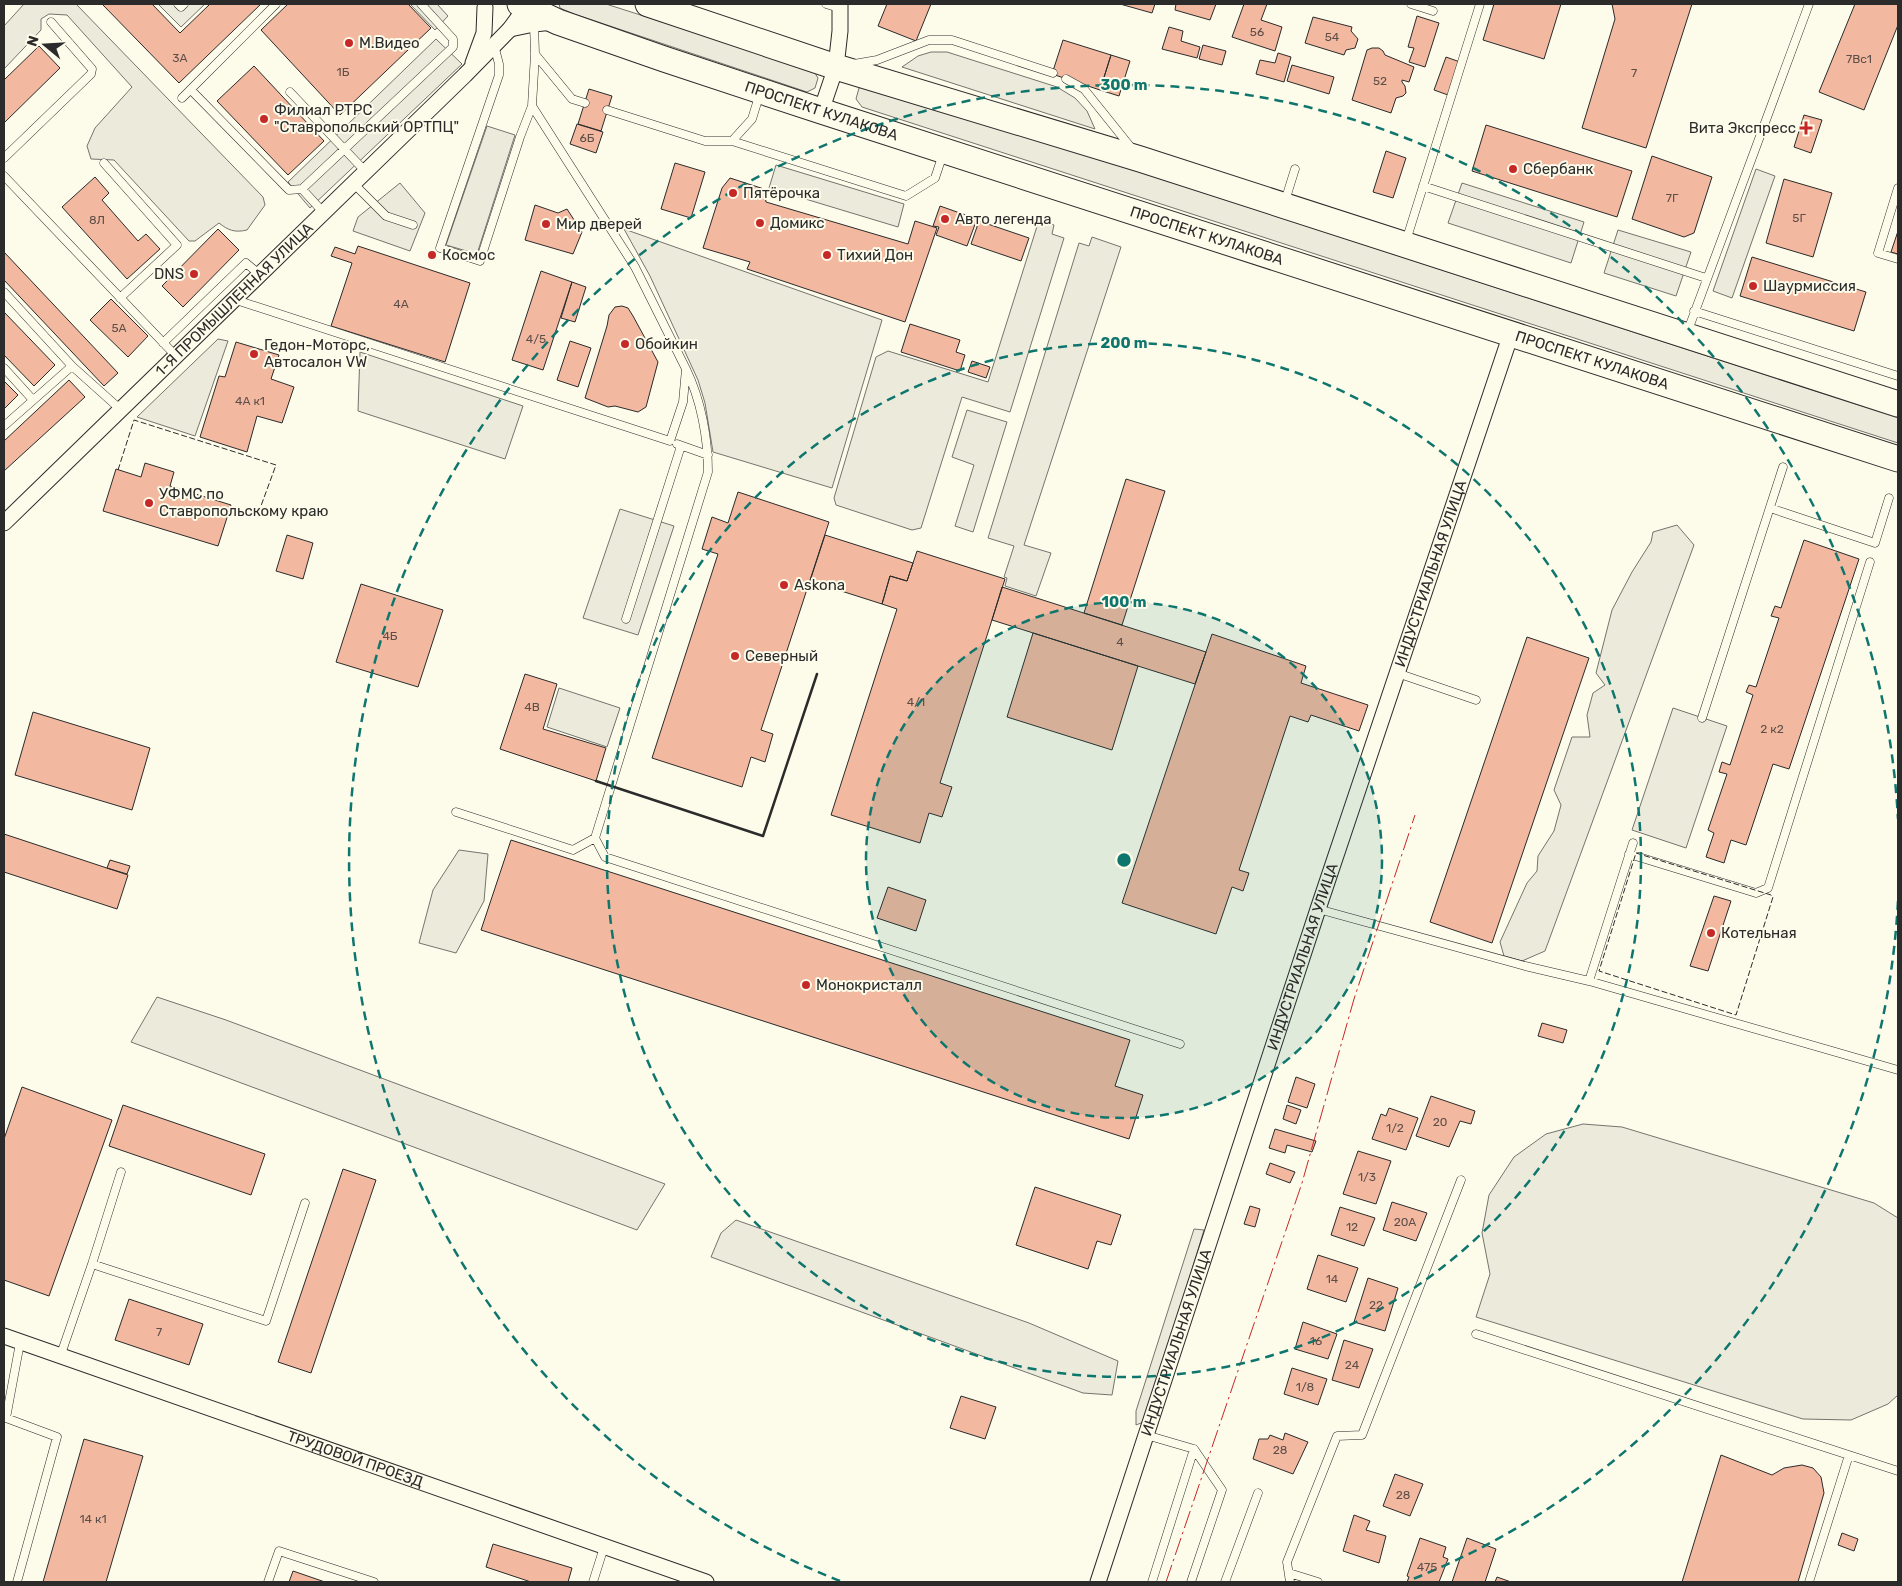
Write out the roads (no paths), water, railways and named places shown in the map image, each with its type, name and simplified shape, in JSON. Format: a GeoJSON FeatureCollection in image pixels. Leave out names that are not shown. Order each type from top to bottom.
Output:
{"type":"FeatureCollection","features":[{"type":"Feature","properties":{"kind":"main road"},"geometry":{"type":"LineString","coordinates":[[648,4],[836,67],[1140,159],[1898,404]]}},
{"type":"Feature","properties":{"kind":"main road","name":"ПРОСПЕКТ КУЛАКОВА"},"geometry":{"type":"LineString","coordinates":[[527,10],[821,112],[944,150],[1898,459]]}},
{"type":"Feature","properties":{"kind":"street"},"geometry":{"type":"LineString","coordinates":[[484,5],[494,45]]}},
{"type":"Feature","properties":{"kind":"street"},"geometry":{"type":"LineString","coordinates":[[465,75],[474,60],[484,33],[484,5]]}},
{"type":"Feature","properties":{"kind":"street"},"geometry":{"type":"LineString","coordinates":[[821,112],[836,67],[840,31],[835,5]]}},
{"type":"Feature","properties":{"kind":"street","name":"1-Я ПРОМЫШЛЕННАЯ УЛИЦА"},"geometry":{"type":"LineString","coordinates":[[4,523],[465,75],[527,10]]}},
{"type":"Feature","properties":{"kind":"street","name":"ИНДУСТРИАЛЬНАЯ УЛИЦА"},"geometry":{"type":"LineString","coordinates":[[1098,1582],[1318,909],[1511,334]]}},
{"type":"Feature","properties":{"kind":"street","name":"ТРУДОВОЙ ПРОЕЗД"},"geometry":{"type":"LineString","coordinates":[[4,1336],[706,1582]]}},
{"type":"Feature","properties":{"kind":"lane"},"geometry":{"type":"LineString","coordinates":[[178,4],[181,7],[184,4]]}},
{"type":"Feature","properties":{"kind":"lane"},"geometry":{"type":"LineString","coordinates":[[182,98],[276,4]]}},
{"type":"Feature","properties":{"kind":"lane"},"geometry":{"type":"LineString","coordinates":[[191,90],[289,190],[302,189],[453,47],[453,38],[420,4]]}},
{"type":"Feature","properties":{"kind":"lane"},"geometry":{"type":"LineString","coordinates":[[1411,4],[1433,10]]}},
{"type":"Feature","properties":{"kind":"lane"},"geometry":{"type":"LineString","coordinates":[[1405,245],[1480,4]]}},
{"type":"Feature","properties":{"kind":"lane"},"geometry":{"type":"LineString","coordinates":[[1686,335],[1809,4]]}},
{"type":"Feature","properties":{"kind":"lane"},"geometry":{"type":"LineString","coordinates":[[494,45],[499,64],[499,75],[440,248],[480,261],[520,137],[532,106],[535,54],[527,10]]}},
{"type":"Feature","properties":{"kind":"lane"},"geometry":{"type":"LineString","coordinates":[[4,158],[92,74],[92,69],[50,22]]}},
{"type":"Feature","properties":{"kind":"lane"},"geometry":{"type":"LineString","coordinates":[[836,67],[877,60],[929,40],[952,40],[1053,73]]}},
{"type":"Feature","properties":{"kind":"lane"},"geometry":{"type":"LineString","coordinates":[[535,54],[572,99],[585,103]]}},
{"type":"Feature","properties":{"kind":"lane"},"geometry":{"type":"LineString","coordinates":[[1066,79],[1084,89],[1140,159]]}},
{"type":"Feature","properties":{"kind":"lane"},"geometry":{"type":"LineString","coordinates":[[732,141],[752,119],[761,91]]}},
{"type":"Feature","properties":{"kind":"lane"},"geometry":{"type":"LineString","coordinates":[[290,92],[365,171]]}},
{"type":"Feature","properties":{"kind":"lane"},"geometry":{"type":"LineString","coordinates":[[456,812],[573,850],[595,838],[708,472],[708,455],[699,410],[692,382],[686,369],[635,267],[532,106]]}},
{"type":"Feature","properties":{"kind":"lane"},"geometry":{"type":"LineString","coordinates":[[607,110],[705,141],[732,141],[906,196],[935,178],[944,150]]}},
{"type":"Feature","properties":{"kind":"lane"},"geometry":{"type":"LineString","coordinates":[[104,163],[177,245],[120,298]]}},
{"type":"Feature","properties":{"kind":"lane"},"geometry":{"type":"LineString","coordinates":[[1284,206],[1295,169]]}},
{"type":"Feature","properties":{"kind":"lane"},"geometry":{"type":"LineString","coordinates":[[4,176],[175,355]]}},
{"type":"Feature","properties":{"kind":"lane"},"geometry":{"type":"LineString","coordinates":[[353,184],[386,216],[413,226]]}},
{"type":"Feature","properties":{"kind":"lane"},"geometry":{"type":"LineString","coordinates":[[1424,186],[1706,278]]}},
{"type":"Feature","properties":{"kind":"lane"},"geometry":{"type":"LineString","coordinates":[[1898,188],[1878,253],[1898,259]]}},
{"type":"Feature","properties":{"kind":"lane"},"geometry":{"type":"LineString","coordinates":[[302,189],[323,212]]}},
{"type":"Feature","properties":{"kind":"lane"},"geometry":{"type":"LineString","coordinates":[[163,344],[246,263],[259,274]]}},
{"type":"Feature","properties":{"kind":"lane"},"geometry":{"type":"LineString","coordinates":[[4,292],[72,366],[120,409]]}},
{"type":"Feature","properties":{"kind":"lane"},"geometry":{"type":"LineString","coordinates":[[233,299],[708,455]]}},
{"type":"Feature","properties":{"kind":"lane"},"geometry":{"type":"LineString","coordinates":[[1694,311],[1898,376]]}},
{"type":"Feature","properties":{"kind":"lane"},"geometry":{"type":"LineString","coordinates":[[4,426],[72,366]]}},
{"type":"Feature","properties":{"kind":"lane"},"geometry":{"type":"LineString","coordinates":[[4,368],[33,400]]}},
{"type":"Feature","properties":{"kind":"lane"},"geometry":{"type":"LineString","coordinates":[[670,442],[683,402],[686,369]]}},
{"type":"Feature","properties":{"kind":"lane"},"geometry":{"type":"LineString","coordinates":[[626,619],[681,446]]}},
{"type":"Feature","properties":{"kind":"lane"},"geometry":{"type":"LineString","coordinates":[[1702,718],[1783,467]]}},
{"type":"Feature","properties":{"kind":"lane"},"geometry":{"type":"LineString","coordinates":[[1770,508],[1875,543],[1890,498]]}},
{"type":"Feature","properties":{"kind":"lane"},"geometry":{"type":"LineString","coordinates":[[1630,854],[1756,893],[1768,888],[1870,562]]}},
{"type":"Feature","properties":{"kind":"lane"},"geometry":{"type":"LineString","coordinates":[[1397,673],[1476,700]]}},
{"type":"Feature","properties":{"kind":"lane"},"geometry":{"type":"LineString","coordinates":[[595,838],[605,857],[1180,1044]]}},
{"type":"Feature","properties":{"kind":"lane"},"geometry":{"type":"LineString","coordinates":[[1589,981],[1633,843]]}},
{"type":"Feature","properties":{"kind":"lane"},"geometry":{"type":"LineString","coordinates":[[1318,909],[1526,966],[1589,981],[1898,1070]]}},
{"type":"Feature","properties":{"kind":"lane"},"geometry":{"type":"LineString","coordinates":[[60,1357],[121,1172]]}},
{"type":"Feature","properties":{"kind":"lane"},"geometry":{"type":"LineString","coordinates":[[1290,1582],[1286,1562],[1337,1436],[1362,1435],[1462,1180]]}},
{"type":"Feature","properties":{"kind":"lane"},"geometry":{"type":"LineString","coordinates":[[92,1264],[266,1321],[305,1203]]}},
{"type":"Feature","properties":{"kind":"lane"},"geometry":{"type":"LineString","coordinates":[[1476,1334],[1898,1472]]}},
{"type":"Feature","properties":{"kind":"lane"},"geometry":{"type":"LineString","coordinates":[[17,1582],[57,1437],[6,1418],[20,1343]]}},
{"type":"Feature","properties":{"kind":"lane"},"geometry":{"type":"LineString","coordinates":[[1146,1435],[1194,1449],[1222,1490],[1191,1582]]}},
{"type":"Feature","properties":{"kind":"lane"},"geometry":{"type":"LineString","coordinates":[[1152,1582],[1194,1449]]}},
{"type":"Feature","properties":{"kind":"lane"},"geometry":{"type":"LineString","coordinates":[[1809,1582],[1849,1455]]}},
{"type":"Feature","properties":{"kind":"lane"},"geometry":{"type":"LineString","coordinates":[[1225,1582],[1258,1493]]}},
{"type":"Feature","properties":{"kind":"lane"},"geometry":{"type":"LineString","coordinates":[[593,1582],[604,1547]]}},
{"type":"Feature","properties":{"kind":"lane"},"geometry":{"type":"LineString","coordinates":[[268,1582],[279,1550],[374,1582]]}},
{"type":"Feature","properties":{"kind":"lane"},"geometry":{"type":"LineString","coordinates":[[1289,1573],[1318,1582]]}},
{"type":"Feature","properties":{"kind":"place","name":"М.Видео"},"geometry":{"type":"Point","coordinates":[349,43]}},
{"type":"Feature","properties":{"kind":"place","name":"Филиал РТРС \"Ставропольский ОРТПЦ\""},"geometry":{"type":"Point","coordinates":[264,119]}},
{"type":"Feature","properties":{"kind":"place","name":"Вита Экспресс"},"geometry":{"type":"Point","coordinates":[1806,128]}},
{"type":"Feature","properties":{"kind":"place","name":"Сбербанк"},"geometry":{"type":"Point","coordinates":[1513,169]}},
{"type":"Feature","properties":{"kind":"place","name":"Пятёрочка"},"geometry":{"type":"Point","coordinates":[733,193]}},
{"type":"Feature","properties":{"kind":"place","name":"Авто легенда"},"geometry":{"type":"Point","coordinates":[945,219]}},
{"type":"Feature","properties":{"kind":"place","name":"Домикс"},"geometry":{"type":"Point","coordinates":[760,223]}},
{"type":"Feature","properties":{"kind":"place","name":"Мир дверей"},"geometry":{"type":"Point","coordinates":[546,224]}},
{"type":"Feature","properties":{"kind":"place","name":"Космос"},"geometry":{"type":"Point","coordinates":[432,255]}},
{"type":"Feature","properties":{"kind":"place","name":"Тихий Дон"},"geometry":{"type":"Point","coordinates":[827,255]}},
{"type":"Feature","properties":{"kind":"place","name":"DNS"},"geometry":{"type":"Point","coordinates":[194,274]}},
{"type":"Feature","properties":{"kind":"place","name":"Шаурмиссия"},"geometry":{"type":"Point","coordinates":[1753,286]}},
{"type":"Feature","properties":{"kind":"place","name":"Обойкин"},"geometry":{"type":"Point","coordinates":[625,344]}},
{"type":"Feature","properties":{"kind":"place","name":"Гедон-Моторс, Автосалон VW"},"geometry":{"type":"Point","coordinates":[254,354]}},
{"type":"Feature","properties":{"kind":"place","name":"УФМС по Ставропольскому краю"},"geometry":{"type":"Point","coordinates":[149,503]}},
{"type":"Feature","properties":{"kind":"place","name":"Askona"},"geometry":{"type":"Point","coordinates":[784,585]}},
{"type":"Feature","properties":{"kind":"place","name":"Северный"},"geometry":{"type":"Point","coordinates":[735,656]}},
{"type":"Feature","properties":{"kind":"place","name":"Котельная"},"geometry":{"type":"Point","coordinates":[1711,933]}},
{"type":"Feature","properties":{"kind":"place","name":"Монокристалл"},"geometry":{"type":"Point","coordinates":[806,985]}}]}
